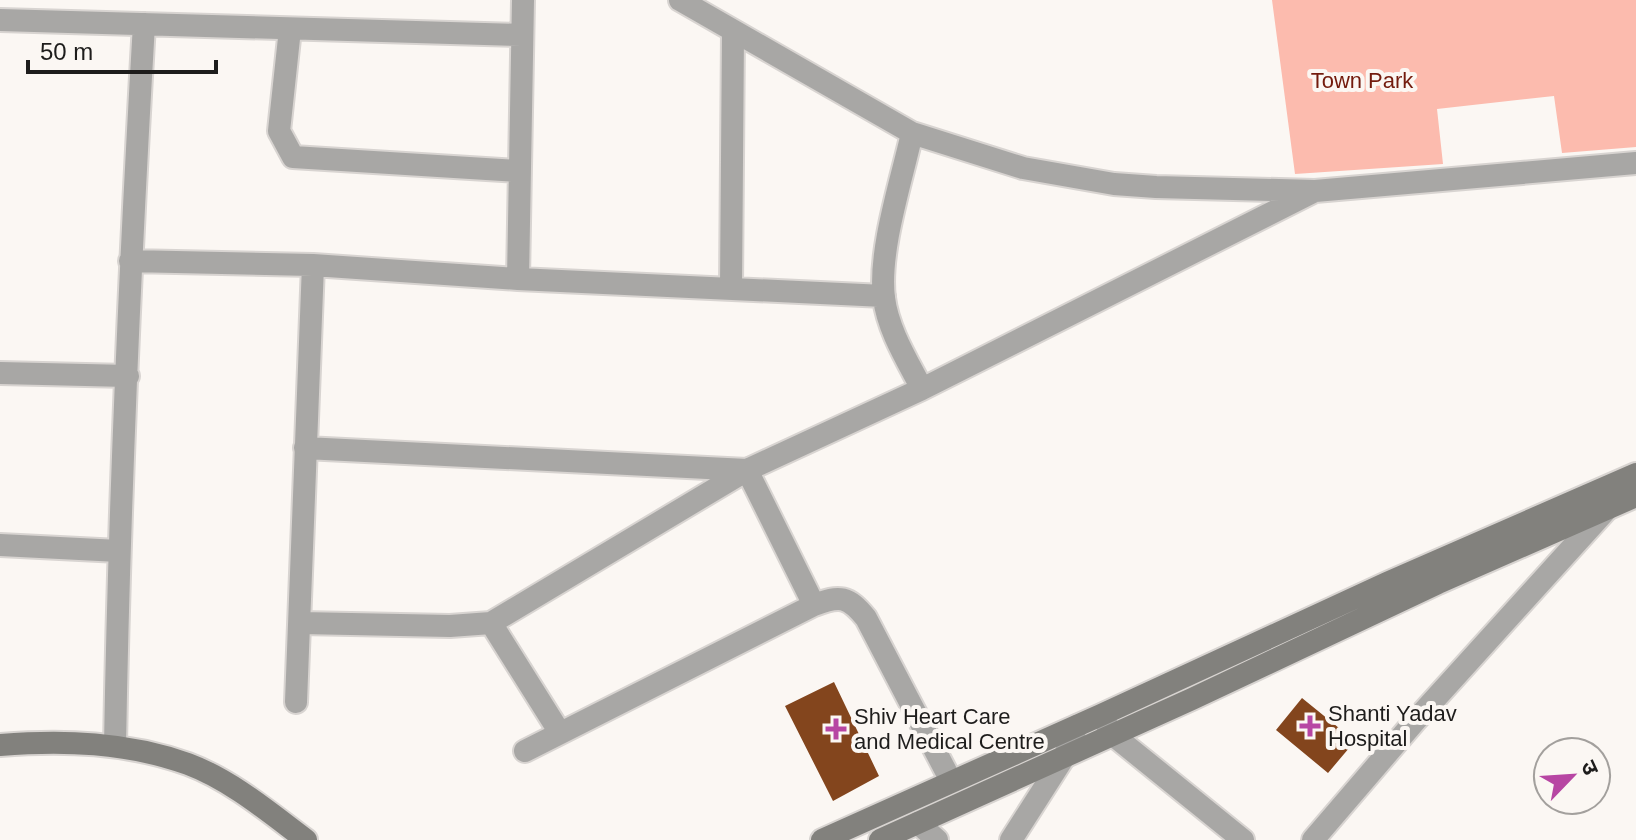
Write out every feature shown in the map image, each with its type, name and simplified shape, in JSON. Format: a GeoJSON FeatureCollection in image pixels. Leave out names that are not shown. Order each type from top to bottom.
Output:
{"type":"FeatureCollection","features":[{"type":"Feature","properties":{"kind":"main road"},"geometry":{"type":"LineString","coordinates":[[880,840],[1064,757],[1107,725],[1387,583],[1636,474]]}},
{"type":"Feature","properties":{"kind":"main road"},"geometry":{"type":"LineString","coordinates":[[822,840],[1077,726],[1107,725],[1636,496]]}},
{"type":"Feature","properties":{"kind":"main road"},"geometry":{"type":"LineString","coordinates":[[0,745],[76,741],[115,746],[188,764],[223,782],[306,840]]}},
{"type":"Feature","properties":{"kind":"street"},"geometry":{"type":"LineString","coordinates":[[518,279],[523,0]]}},
{"type":"Feature","properties":{"kind":"street"},"geometry":{"type":"LineString","coordinates":[[680,0],[912,133],[1023,168],[1114,184],[1315,191],[1636,163]]}},
{"type":"Feature","properties":{"kind":"street"},"geometry":{"type":"LineString","coordinates":[[0,20],[521,35]]}},
{"type":"Feature","properties":{"kind":"street"},"geometry":{"type":"LineString","coordinates":[[115,746],[130,261],[144,24]]}},
{"type":"Feature","properties":{"kind":"street"},"geometry":{"type":"LineString","coordinates":[[290,29],[279,131],[293,157],[519,171]]}},
{"type":"Feature","properties":{"kind":"street"},"geometry":{"type":"LineString","coordinates":[[731,288],[733,32]]}},
{"type":"Feature","properties":{"kind":"street"},"geometry":{"type":"LineString","coordinates":[[912,133],[890,231],[884,296],[893,331],[922,389]]}},
{"type":"Feature","properties":{"kind":"street"},"geometry":{"type":"LineString","coordinates":[[301,623],[450,626],[491,623],[747,470],[922,389],[1315,191]]}},
{"type":"Feature","properties":{"kind":"street"},"geometry":{"type":"LineString","coordinates":[[130,261],[313,265],[518,279],[884,296]]}},
{"type":"Feature","properties":{"kind":"street"},"geometry":{"type":"LineString","coordinates":[[296,702],[313,265]]}},
{"type":"Feature","properties":{"kind":"street"},"geometry":{"type":"LineString","coordinates":[[0,373],[128,376]]}},
{"type":"Feature","properties":{"kind":"street"},"geometry":{"type":"LineString","coordinates":[[305,448],[747,470]]}},
{"type":"Feature","properties":{"kind":"street"},"geometry":{"type":"LineString","coordinates":[[747,470],[814,605]]}},
{"type":"Feature","properties":{"kind":"street"},"geometry":{"type":"LineString","coordinates":[[1313,840],[1415,721],[1606,510]]}},
{"type":"Feature","properties":{"kind":"street"},"geometry":{"type":"LineString","coordinates":[[0,545],[119,551]]}},
{"type":"Feature","properties":{"kind":"street"},"geometry":{"type":"LineString","coordinates":[[525,751],[814,605],[830,599],[846,599],[855,604],[866,618],[951,781]]}},
{"type":"Feature","properties":{"kind":"street"},"geometry":{"type":"LineString","coordinates":[[491,623],[560,733]]}},
{"type":"Feature","properties":{"kind":"street"},"geometry":{"type":"LineString","coordinates":[[1107,725],[1243,840]]}},
{"type":"Feature","properties":{"kind":"street"},"geometry":{"type":"LineString","coordinates":[[1011,840],[1064,757],[1077,726]]}},
{"type":"Feature","properties":{"kind":"street"},"geometry":{"type":"LineString","coordinates":[[918,823],[937,840]]}},
{"type":"Feature","properties":{"kind":"green space","name":"Town Park"},"geometry":{"type":"Polygon","coordinates":[[[1272,0],[1636,0],[1636,147],[1562,153],[1554,96],[1437,109],[1443,164],[1295,174],[1272,0]]]}},
{"type":"Feature","properties":{"kind":"building"},"geometry":{"type":"Polygon","coordinates":[[[834,682],[879,776],[833,801],[785,706],[834,682]]]}},
{"type":"Feature","properties":{"kind":"building"},"geometry":{"type":"Polygon","coordinates":[[[1302,698],[1355,741],[1328,773],[1276,730],[1302,698]]]}},
{"type":"Feature","properties":{"kind":"place","name":"Shanti Yadav Hospital"},"geometry":{"type":"Point","coordinates":[1310,726]}},
{"type":"Feature","properties":{"kind":"place","name":"Shiv Heart Care and Medical Centre"},"geometry":{"type":"Point","coordinates":[836,729]}}]}
